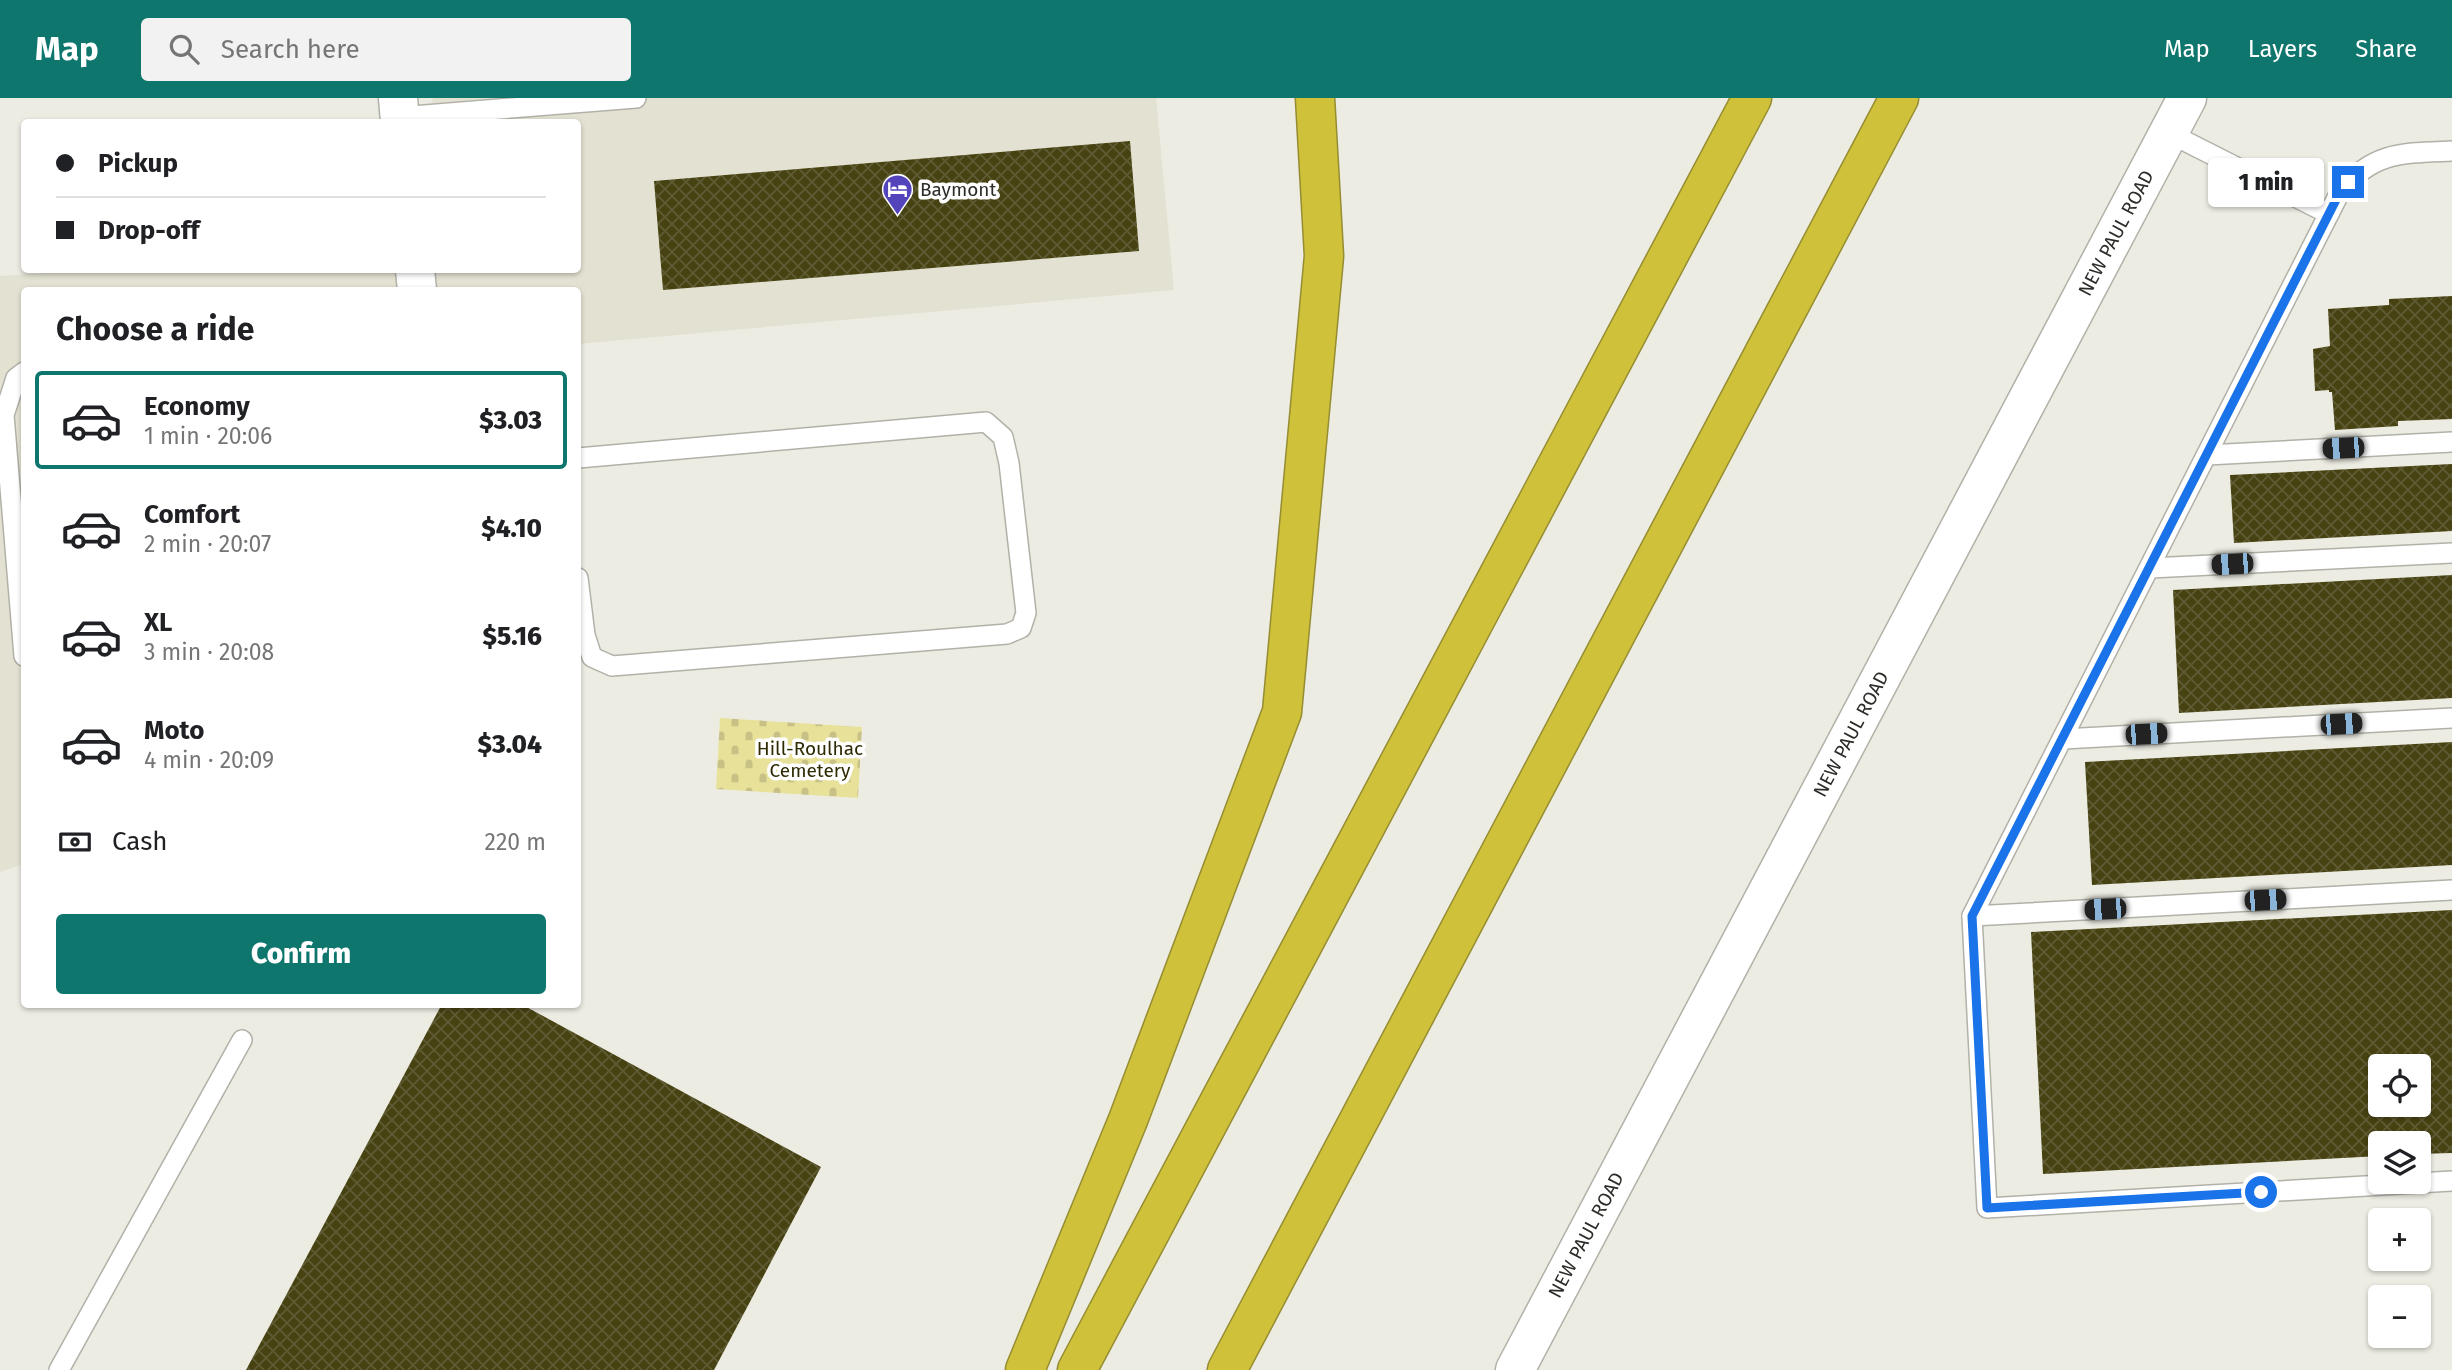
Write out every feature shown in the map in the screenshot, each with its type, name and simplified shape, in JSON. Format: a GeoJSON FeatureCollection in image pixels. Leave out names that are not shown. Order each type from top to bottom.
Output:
{"type":"FeatureCollection","features":[{"type":"Feature","properties":{"kind":"highway"},"geometry":{"type":"LineString","coordinates":[[1025,1370],[1128,1120],[1282,712],[1324,256],[1315,98]]}},
{"type":"Feature","properties":{"kind":"highway"},"geometry":{"type":"LineString","coordinates":[[1077,1370],[1752,98]]}},
{"type":"Feature","properties":{"kind":"highway"},"geometry":{"type":"LineString","coordinates":[[1227,1370],[1899,98]]}},
{"type":"Feature","properties":{"kind":"street","name":"NEW PAUL ROAD"},"geometry":{"type":"LineString","coordinates":[[1515,1370],[2187,98]]}},
{"type":"Feature","properties":{"kind":"lane"},"geometry":{"type":"LineString","coordinates":[[399,112],[636,98]]}},
{"type":"Feature","properties":{"kind":"lane"},"geometry":{"type":"LineString","coordinates":[[2169,133],[2329,214]]}},
{"type":"Feature","properties":{"kind":"lane"},"geometry":{"type":"LineString","coordinates":[[2452,151],[2390,155],[2373,163],[2348,182],[2340,192],[1972,916],[1987,1208],[2452,1181]]}},
{"type":"Feature","properties":{"kind":"lane"},"geometry":{"type":"LineString","coordinates":[[21,374],[16,378],[4,415],[21,620]]}},
{"type":"Feature","properties":{"kind":"lane"},"geometry":{"type":"LineString","coordinates":[[581,457],[986,422],[1003,437],[1009,463],[1026,613],[1021,628],[1007,634],[612,666],[592,656],[585,635],[581,602]]}},
{"type":"Feature","properties":{"kind":"lane"},"geometry":{"type":"LineString","coordinates":[[2207,455],[2452,442]]}},
{"type":"Feature","properties":{"kind":"lane"},"geometry":{"type":"LineString","coordinates":[[2150,568],[2452,553]]}},
{"type":"Feature","properties":{"kind":"lane"},"geometry":{"type":"LineString","coordinates":[[2063,739],[2452,718]]}},
{"type":"Feature","properties":{"kind":"lane"},"geometry":{"type":"LineString","coordinates":[[1972,916],[2452,890]]}},
{"type":"Feature","properties":{"kind":"lane"},"geometry":{"type":"LineString","coordinates":[[59,1370],[242,1040]]}},
{"type":"Feature","properties":{"kind":"shaded area"},"geometry":{"type":"Polygon","coordinates":[[[432,98],[1156,98],[1174,290],[581,344],[581,287],[21,287],[21,865],[0,872],[0,276],[46,273],[581,273],[581,119],[434,119],[432,98]]]}},
{"type":"Feature","properties":{"kind":"green space","name":"Hill-Roulhac Cemetery"},"geometry":{"type":"Polygon","coordinates":[[[720,718],[862,727],[858,798],[716,789],[720,718]]]}},
{"type":"Feature","properties":{"kind":"building","name":"Baymont"},"geometry":{"type":"Polygon","coordinates":[[[1130,141],[1139,251],[663,290],[654,181],[1130,141]]]}},
{"type":"Feature","properties":{"kind":"building"},"geometry":{"type":"Polygon","coordinates":[[[2452,296],[2452,419],[2398,421],[2398,426],[2335,430],[2332,392],[2315,391],[2313,349],[2330,346],[2328,309],[2389,305],[2389,299],[2452,296]]]}},
{"type":"Feature","properties":{"kind":"building"},"geometry":{"type":"Polygon","coordinates":[[[2452,464],[2452,531],[2234,543],[2230,475],[2452,464]]]}},
{"type":"Feature","properties":{"kind":"building"},"geometry":{"type":"Polygon","coordinates":[[[2452,575],[2452,698],[2179,713],[2173,590],[2452,575]]]}},
{"type":"Feature","properties":{"kind":"building"},"geometry":{"type":"Polygon","coordinates":[[[2452,742],[2452,865],[2092,885],[2085,762],[2452,742]]]}},
{"type":"Feature","properties":{"kind":"building"},"geometry":{"type":"Polygon","coordinates":[[[2452,910],[2452,1153],[2431,1154],[2431,1131],[2368,1131],[2368,1157],[2043,1174],[2031,932],[2452,910]]]}},
{"type":"Feature","properties":{"kind":"building"},"geometry":{"type":"Polygon","coordinates":[[[440,1008],[528,1008],[821,1167],[714,1370],[246,1370],[440,1008]]]}},
{"type":"Feature","properties":{"kind":"place","name":"Baymont"},"geometry":{"type":"Point","coordinates":[897,216]}},
{"type":"Feature","properties":{"kind":"route"},"geometry":{"type":"LineString","coordinates":[[2261,1192],[1987,1208],[1972,916],[2340,192],[2348,182]]}}]}
